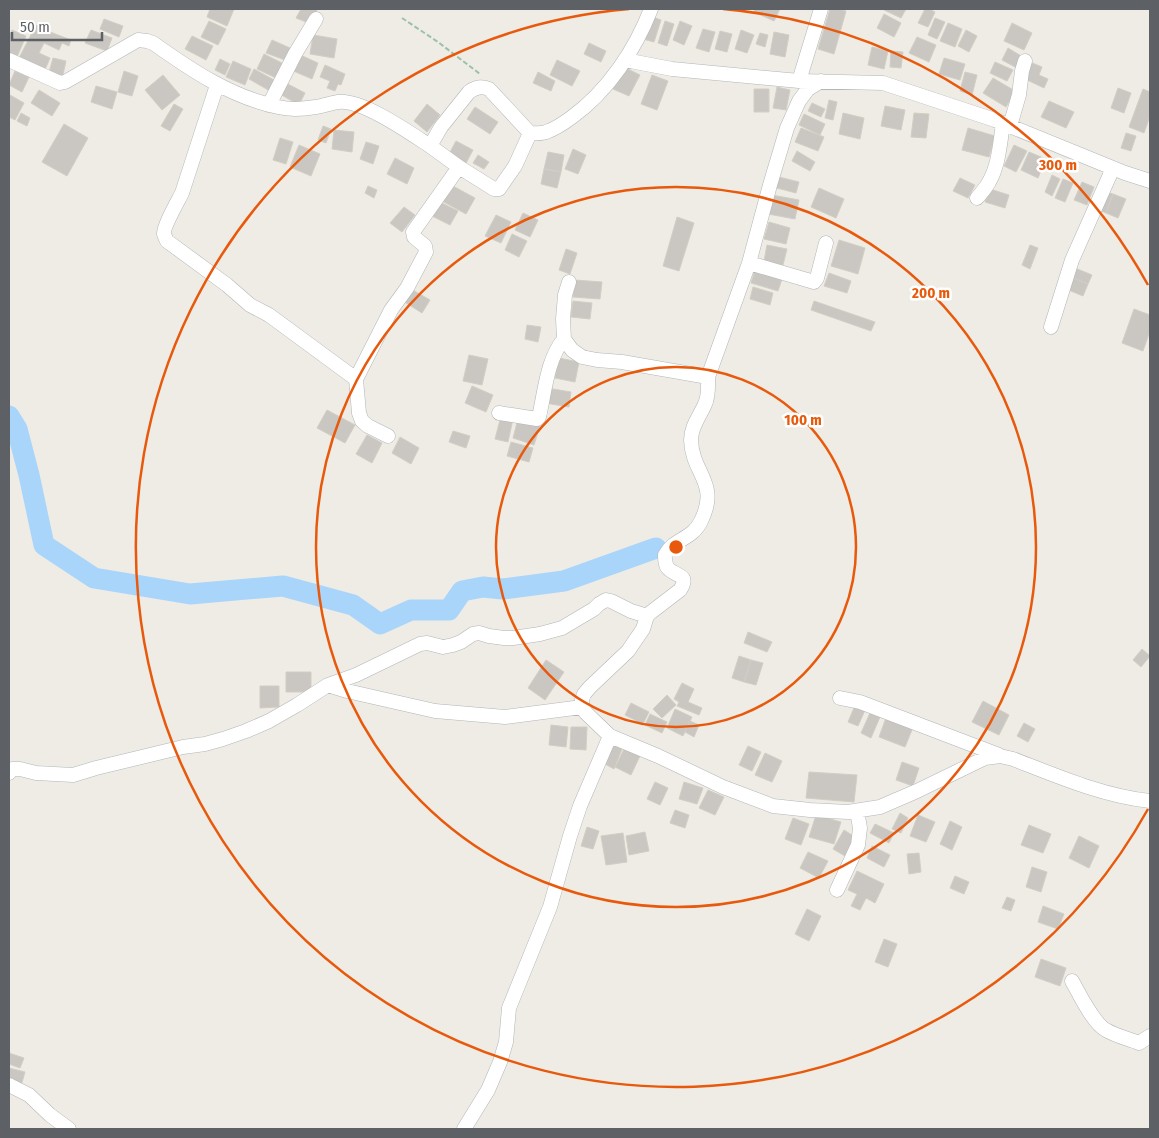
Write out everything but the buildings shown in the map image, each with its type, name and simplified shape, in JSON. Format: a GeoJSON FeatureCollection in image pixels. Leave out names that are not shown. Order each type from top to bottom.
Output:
{"type":"FeatureCollection","features":[{"type":"Feature","properties":{"kind":"street"},"geometry":{"type":"LineString","coordinates":[[430,146],[441,127],[469,92],[474,88],[483,86],[489,89],[530,133],[544,133],[563,124],[586,107],[605,88],[635,43],[651,9]]}},
{"type":"Feature","properties":{"kind":"street"},"geometry":{"type":"LineString","coordinates":[[798,81],[821,9]]}},
{"type":"Feature","properties":{"kind":"street"},"geometry":{"type":"LineString","coordinates":[[270,105],[295,54],[316,19]]}},
{"type":"Feature","properties":{"kind":"street"},"geometry":{"type":"LineString","coordinates":[[9,60],[60,83],[73,78],[138,40],[147,41],[217,85],[270,105],[292,109],[346,102],[372,111],[430,146],[494,189],[499,189],[515,166],[530,133]]}},
{"type":"Feature","properties":{"kind":"street"},"geometry":{"type":"LineString","coordinates":[[624,60],[672,69],[798,81],[884,83],[1006,125],[1150,181]]}},
{"type":"Feature","properties":{"kind":"street"},"geometry":{"type":"LineString","coordinates":[[977,198],[993,175],[1006,125],[1019,95],[1025,61]]}},
{"type":"Feature","properties":{"kind":"street"},"geometry":{"type":"LineString","coordinates":[[821,81],[808,89],[799,101],[788,128],[749,263],[708,377],[707,399],[694,424],[691,437],[692,448],[708,490],[707,505],[701,522],[692,534],[674,544],[665,555],[666,564],[683,578],[683,585],[672,597],[647,616],[643,629],[628,650],[590,687],[582,700],[582,707],[610,736],[658,756],[723,787],[773,806],[848,812],[880,807],[918,791],[984,758],[1000,756]]}},
{"type":"Feature","properties":{"kind":"street"},"geometry":{"type":"LineString","coordinates":[[217,85],[182,193],[164,227],[167,241],[227,285],[250,305],[268,315],[356,379]]}},
{"type":"Feature","properties":{"kind":"street"},"geometry":{"type":"LineString","coordinates":[[388,436],[368,426],[362,420],[359,413],[356,379],[391,310],[407,288],[424,258],[426,250],[414,237],[413,232],[459,167]]}},
{"type":"Feature","properties":{"kind":"street"},"geometry":{"type":"LineString","coordinates":[[1051,327],[1072,260],[1113,168]]}},
{"type":"Feature","properties":{"kind":"street"},"geometry":{"type":"LineString","coordinates":[[749,263],[814,282],[817,278],[826,243]]}},
{"type":"Feature","properties":{"kind":"street"},"geometry":{"type":"LineString","coordinates":[[569,282],[564,303],[564,339],[572,350],[582,357],[708,377]]}},
{"type":"Feature","properties":{"kind":"street"},"geometry":{"type":"LineString","coordinates":[[499,413],[538,419],[552,359],[557,347],[564,339]]}},
{"type":"Feature","properties":{"kind":"street"},"geometry":{"type":"LineString","coordinates":[[9,773],[12,769],[20,769],[36,774],[73,775],[96,768],[205,744],[270,721],[328,685],[356,675],[420,644],[443,647],[461,642],[473,634],[479,633],[488,636],[513,638],[540,634],[562,628],[606,600],[647,616]]}},
{"type":"Feature","properties":{"kind":"street"},"geometry":{"type":"LineString","coordinates":[[328,685],[435,711],[505,717],[582,707]]}},
{"type":"Feature","properties":{"kind":"street"},"geometry":{"type":"LineString","coordinates":[[840,698],[860,702],[1000,756],[1094,788],[1126,798],[1150,801]]}},
{"type":"Feature","properties":{"kind":"street"},"geometry":{"type":"LineString","coordinates":[[464,1129],[488,1090],[500,1062],[506,1042],[509,1008],[550,907],[580,806],[610,736]]}},
{"type":"Feature","properties":{"kind":"street"},"geometry":{"type":"LineString","coordinates":[[837,890],[858,844],[860,828],[857,810]]}},
{"type":"Feature","properties":{"kind":"street"},"geometry":{"type":"LineString","coordinates":[[1072,982],[1098,1024],[1105,1030],[1139,1043],[1150,1036]]}},
{"type":"Feature","properties":{"kind":"street"},"geometry":{"type":"LineString","coordinates":[[9,1085],[29,1095],[50,1115],[70,1129]]}},
{"type":"Feature","properties":{"kind":"path"},"geometry":{"type":"LineString","coordinates":[[402,18],[438,42],[481,75],[489,89]]}},
{"type":"Feature","properties":{"kind":"waterway"},"geometry":{"type":"LineString","coordinates":[[9,416],[17,429],[44,545],[94,578],[190,594],[283,586],[353,605],[380,624],[411,610],[449,610],[462,591],[483,587],[503,589],[564,581],[656,548]]}}]}
